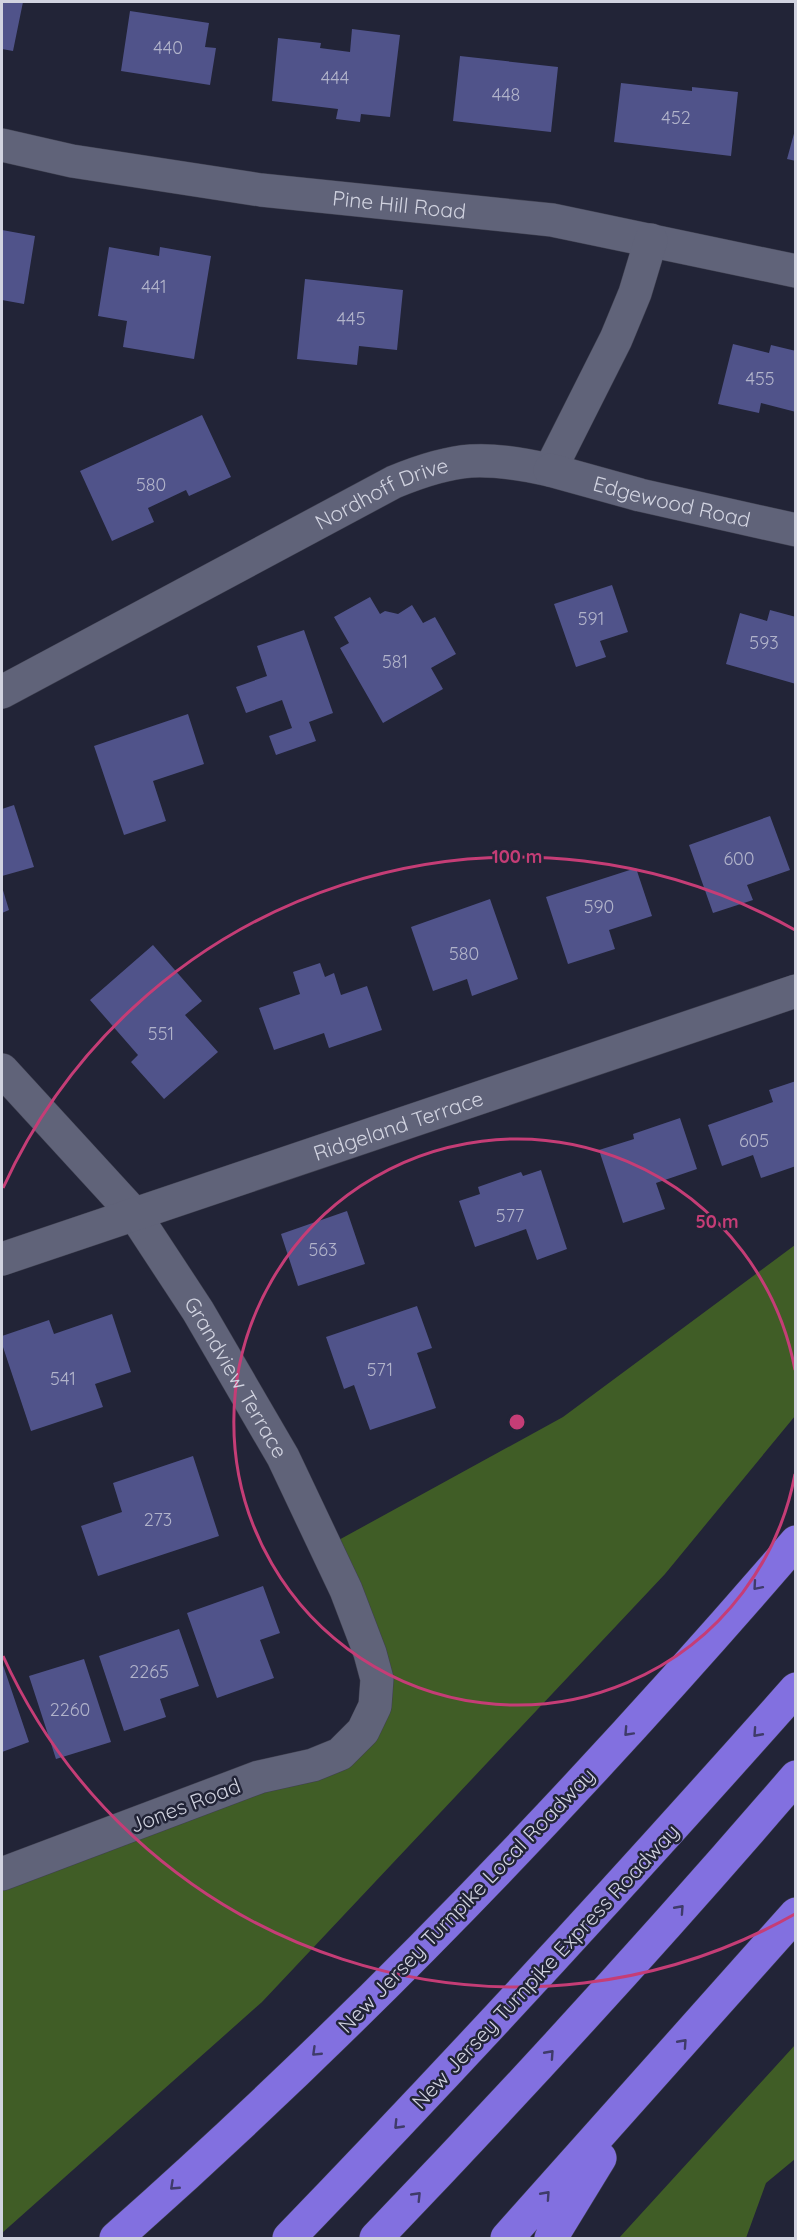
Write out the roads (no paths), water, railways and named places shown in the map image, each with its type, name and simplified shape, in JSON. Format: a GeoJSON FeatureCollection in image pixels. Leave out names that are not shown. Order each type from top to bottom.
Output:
{"type":"FeatureCollection","features":[{"type":"Feature","properties":{"kind":"highway","name":"New Jersey Turnpike Local Roadway"},"geometry":{"type":"LineString","coordinates":[[116,2238],[273,2094],[464,1907],[642,1717],[795,1542]]}},
{"type":"Feature","properties":{"kind":"highway","name":"New Jersey Turnpike Express Roadway"},"geometry":{"type":"LineString","coordinates":[[290,2238],[476,2043],[642,1862],[795,1689]]}},
{"type":"Feature","properties":{"kind":"highway"},"geometry":{"type":"LineString","coordinates":[[376,2238],[554,2049],[795,1777]]}},
{"type":"Feature","properties":{"kind":"highway"},"geometry":{"type":"LineString","coordinates":[[507,2238],[795,1914]]}},
{"type":"Feature","properties":{"kind":"highway"},"geometry":{"type":"LineString","coordinates":[[551,2238],[644,2086]]}},
{"type":"Feature","properties":{"kind":"street","name":"Pine Hill Road"},"geometry":{"type":"LineString","coordinates":[[2,145],[72,161],[261,190],[552,220],[795,271]]}},
{"type":"Feature","properties":{"kind":"street"},"geometry":{"type":"LineString","coordinates":[[550,470],[616,339],[635,293],[651,240]]}},
{"type":"Feature","properties":{"kind":"street","name":"Nordhoff Drive"},"geometry":{"type":"LineString","coordinates":[[2,692],[394,482],[458,461],[486,459],[550,470]]}},
{"type":"Feature","properties":{"kind":"street","name":"Edgewood Road"},"geometry":{"type":"LineString","coordinates":[[550,470],[640,495],[795,530]]}},
{"type":"Feature","properties":{"kind":"street","name":"Ridgeland Terrace"},"geometry":{"type":"LineString","coordinates":[[2,1259],[795,991]]}},
{"type":"Feature","properties":{"kind":"street","name":"Grandview Terrace"},"geometry":{"type":"LineString","coordinates":[[2,1070],[135,1215],[198,1311],[284,1457],[346,1590],[370,1653],[377,1679],[375,1706],[363,1731]]}},
{"type":"Feature","properties":{"kind":"street","name":"Jones Road"},"geometry":{"type":"LineString","coordinates":[[2,1874],[259,1777],[313,1765],[340,1754],[363,1731]]}}]}
